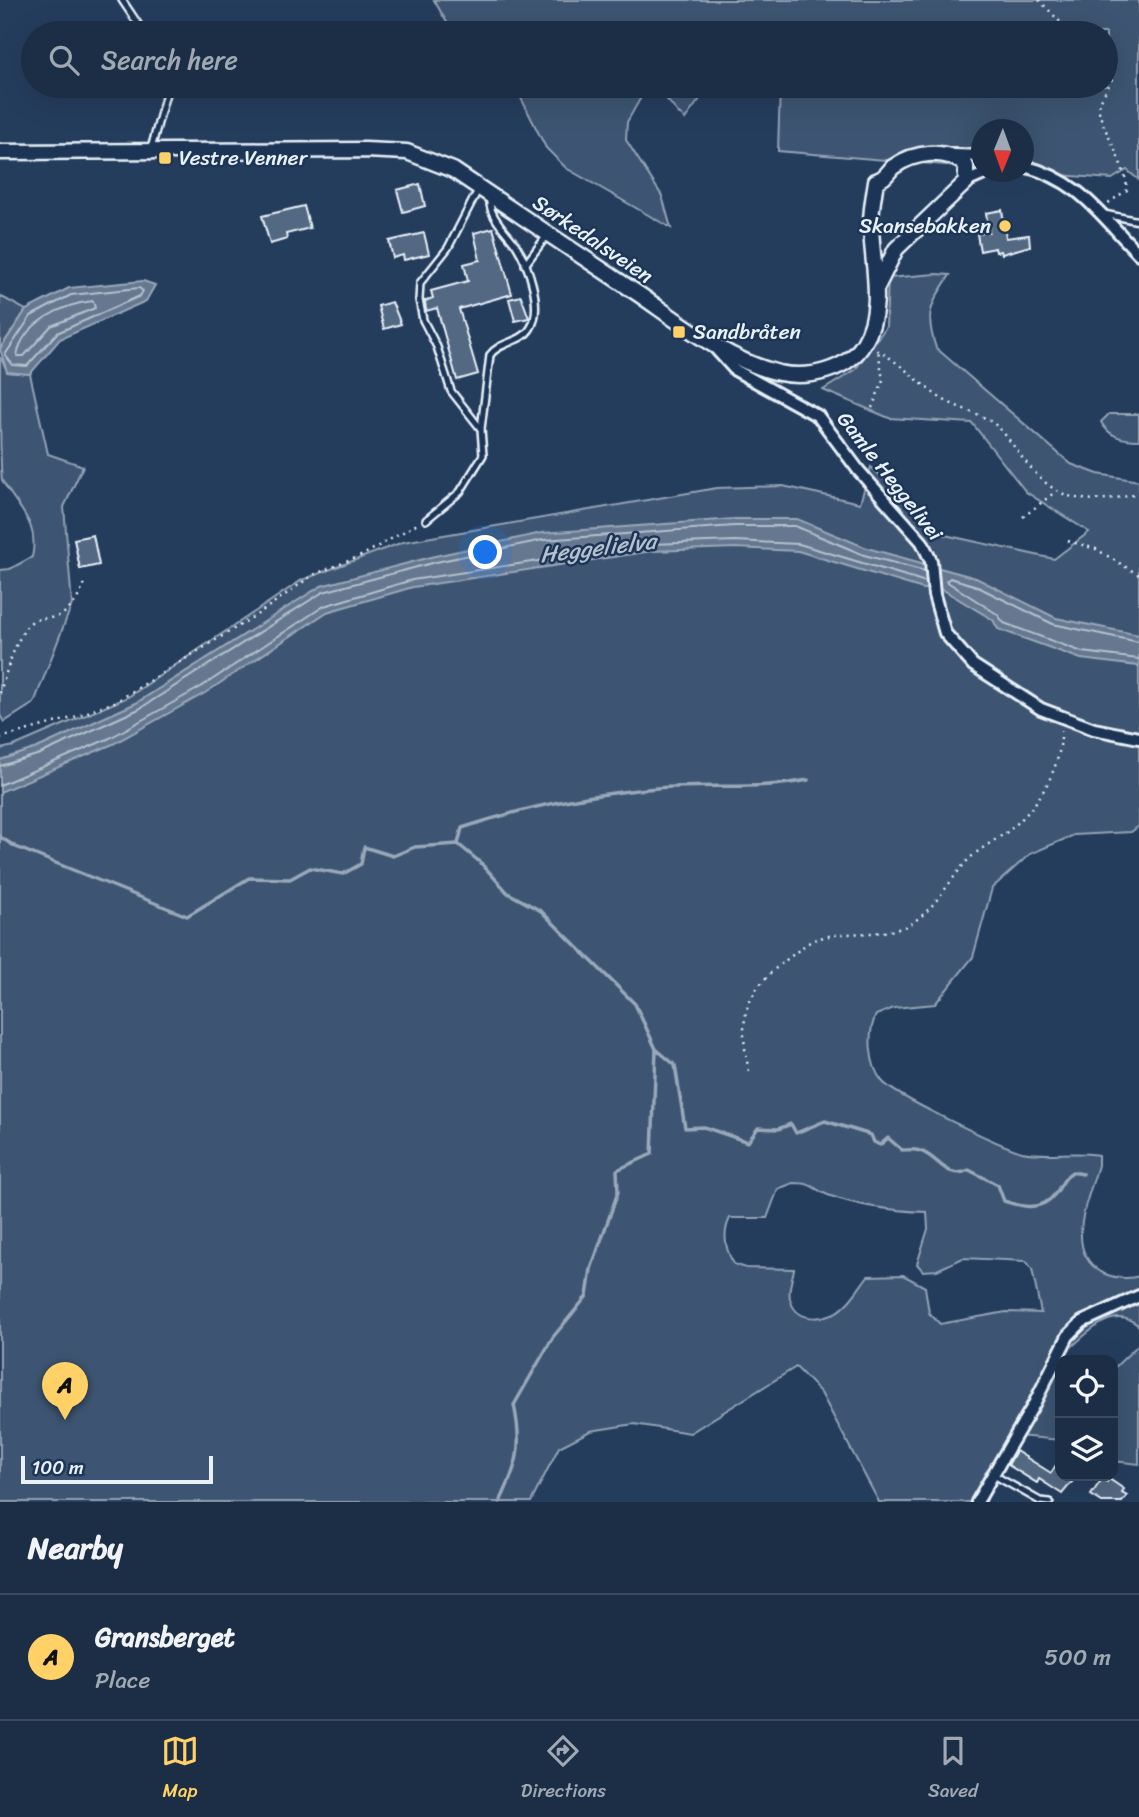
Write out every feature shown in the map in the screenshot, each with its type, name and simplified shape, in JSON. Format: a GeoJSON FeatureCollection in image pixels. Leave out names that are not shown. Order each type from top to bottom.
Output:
{"type":"FeatureCollection","features":[{"type":"Feature","properties":{"kind":"street","name":"Sørkedalsveien"},"geometry":{"type":"LineString","coordinates":[[0,152],[407,152],[443,164],[710,342],[758,366],[780,373],[805,375],[839,366],[871,347]]}},
{"type":"Feature","properties":{"kind":"street"},"geometry":{"type":"LineString","coordinates":[[871,347],[877,287],[871,219],[876,181],[908,159],[925,154],[971,156]]}},
{"type":"Feature","properties":{"kind":"street"},"geometry":{"type":"LineString","coordinates":[[953,155],[966,166],[966,182]]}},
{"type":"Feature","properties":{"kind":"street"},"geometry":{"type":"LineString","coordinates":[[1034,170],[1063,180],[1100,212],[1139,254]]}},
{"type":"Feature","properties":{"kind":"street"},"geometry":{"type":"LineString","coordinates":[[877,287],[896,249],[971,180]]}},
{"type":"Feature","properties":{"kind":"street","name":"Gamle Heggelivei"},"geometry":{"type":"LineString","coordinates":[[710,342],[735,370],[818,416],[859,471],[922,542],[931,561],[934,595],[945,633],[965,657],[1005,688],[1060,717],[1094,729],[1139,738]]}},
{"type":"Feature","properties":{"kind":"street"},"geometry":{"type":"LineString","coordinates":[[977,1502],[1034,1404],[1068,1336],[1082,1322],[1139,1296]]}},
{"type":"Feature","properties":{"kind":"lane"},"geometry":{"type":"LineString","coordinates":[[122,0],[136,21]]}},
{"type":"Feature","properties":{"kind":"lane"},"geometry":{"type":"LineString","coordinates":[[150,152],[158,132],[165,98]]}},
{"type":"Feature","properties":{"kind":"lane"},"geometry":{"type":"LineString","coordinates":[[479,188],[448,247],[420,284],[419,300],[423,320],[437,346],[451,391],[481,429]]}},
{"type":"Feature","properties":{"kind":"lane"},"geometry":{"type":"LineString","coordinates":[[426,520],[452,501],[468,483],[483,455],[481,429],[490,355],[496,347],[524,335],[534,321],[535,304],[524,265],[517,247],[492,212],[489,202],[492,196]]}},
{"type":"Feature","properties":{"kind":"lane"},"geometry":{"type":"LineString","coordinates":[[1100,212],[1139,220]]}},
{"type":"Feature","properties":{"kind":"lane"},"geometry":{"type":"LineString","coordinates":[[524,265],[548,234]]}},
{"type":"Feature","properties":{"kind":"lane"},"geometry":{"type":"LineString","coordinates":[[992,1474],[1040,1501],[1050,1502]]}},
{"type":"Feature","properties":{"kind":"path"},"geometry":{"type":"LineString","coordinates":[[1039,0],[1059,21]]}},
{"type":"Feature","properties":{"kind":"path"},"geometry":{"type":"LineString","coordinates":[[1100,212],[1127,190],[1113,140],[1100,117],[1098,106],[1103,98]]}},
{"type":"Feature","properties":{"kind":"path"},"geometry":{"type":"LineString","coordinates":[[871,347],[883,380],[872,408]]}},
{"type":"Feature","properties":{"kind":"path"},"geometry":{"type":"LineString","coordinates":[[871,347],[902,365],[938,396],[979,415],[998,428],[1039,479],[1055,492],[1083,500],[1139,494]]}},
{"type":"Feature","properties":{"kind":"path"},"geometry":{"type":"LineString","coordinates":[[1023,517],[1055,492]]}},
{"type":"Feature","properties":{"kind":"path"},"geometry":{"type":"LineString","coordinates":[[0,738],[61,722],[117,701],[258,614],[313,575],[363,555],[426,520]]}},
{"type":"Feature","properties":{"kind":"path"},"geometry":{"type":"LineString","coordinates":[[1068,541],[1096,549],[1139,575]]}},
{"type":"Feature","properties":{"kind":"path"},"geometry":{"type":"LineString","coordinates":[[0,693],[5,674],[30,624],[42,617],[57,617],[70,608],[79,597],[86,580]]}},
{"type":"Feature","properties":{"kind":"path"},"geometry":{"type":"LineString","coordinates":[[749,1071],[743,1045],[744,1015],[751,995],[769,973],[815,939],[901,928],[928,908],[969,859],[1010,830],[1045,791],[1062,746],[1060,717]]}},
{"type":"Feature","properties":{"kind":"path"},"geometry":{"type":"LineString","coordinates":[[0,733],[5,736]]}},
{"type":"Feature","properties":{"kind":"shaded area"},"geometry":{"type":"Polygon","coordinates":[[[434,0],[1139,0],[1139,180],[1127,170],[1112,179],[1034,173],[1034,119],[971,119],[971,167],[778,151],[780,98],[1118,98],[1118,21],[446,21],[434,0]]]}},
{"type":"Feature","properties":{"kind":"shaded area"},"geometry":{"type":"Polygon","coordinates":[[[521,98],[641,98],[627,122],[626,140],[662,196],[671,228],[566,168],[546,148],[521,98]]]}},
{"type":"Feature","properties":{"kind":"shaded area"},"geometry":{"type":"Polygon","coordinates":[[[666,98],[701,98],[685,119],[666,98]]]}},
{"type":"Feature","properties":{"kind":"shaded area"},"geometry":{"type":"Polygon","coordinates":[[[950,275],[931,309],[930,326],[936,348],[1071,464],[1098,474],[1139,481],[1139,826],[1131,832],[1074,835],[1030,854],[992,888],[973,957],[935,1004],[894,1008],[876,1015],[871,1031],[872,1058],[878,1074],[882,1081],[906,1098],[1022,1152],[1098,1155],[1098,1165],[1082,1223],[1083,1250],[1090,1262],[1105,1274],[1125,1278],[1139,1276],[1139,1326],[1119,1318],[1109,1320],[1091,1330],[1066,1355],[1055,1355],[1055,1440],[1018,1436],[980,1502],[879,1502],[821,1393],[796,1367],[690,1433],[634,1424],[590,1431],[559,1447],[531,1502],[0,1502],[0,749],[14,746],[128,697],[302,580],[403,542],[717,488],[783,486],[860,503],[871,467],[945,535],[1054,559],[1089,532],[1026,492],[972,423],[889,418],[823,390],[855,370],[886,327],[888,278],[950,275]],[[793,1183],[778,1189],[767,1218],[730,1218],[725,1236],[728,1253],[734,1264],[746,1268],[794,1269],[790,1298],[800,1314],[815,1318],[830,1315],[847,1304],[868,1276],[903,1275],[925,1287],[929,1313],[940,1324],[1006,1312],[1041,1313],[1032,1269],[1026,1261],[963,1258],[937,1270],[923,1271],[917,1264],[928,1229],[927,1212],[865,1205],[828,1195],[809,1185],[793,1183]]]}},
{"type":"Feature","properties":{"kind":"shaded area"},"geometry":{"type":"Polygon","coordinates":[[[0,296],[26,310],[0,349],[0,296]]]}},
{"type":"Feature","properties":{"kind":"shaded area"},"geometry":{"type":"Polygon","coordinates":[[[0,357],[8,372],[30,374],[48,454],[83,466],[64,507],[72,604],[34,703],[4,722],[0,715],[0,570],[10,569],[32,557],[34,545],[26,516],[2,480],[0,357]]]}},
{"type":"Feature","properties":{"kind":"shaded area"},"geometry":{"type":"Polygon","coordinates":[[[1109,414],[1139,414],[1139,440],[1122,438],[1108,431],[1101,422],[1109,414]]]}},
{"type":"Feature","properties":{"kind":"shaded area"},"geometry":{"type":"Polygon","coordinates":[[[1139,1344],[1139,1464],[1118,1462],[1118,1364],[1139,1344]]]}},
{"type":"Feature","properties":{"kind":"water"},"geometry":{"type":"Polygon","coordinates":[[[143,281],[155,285],[146,301],[60,339],[30,374],[7,372],[0,349],[26,310],[69,288],[143,281]]]}},
{"type":"Feature","properties":{"kind":"water","name":"Heggelielva"},"geometry":{"type":"Polygon","coordinates":[[[734,519],[797,519],[867,548],[976,578],[1056,618],[1139,635],[1139,666],[1081,659],[998,629],[993,620],[940,588],[923,589],[798,551],[735,548],[652,551],[413,587],[327,612],[205,693],[113,744],[0,792],[0,760],[37,748],[136,703],[321,586],[435,556],[542,533],[734,519]]]}},
{"type":"Feature","properties":{"kind":"building"},"geometry":{"type":"Polygon","coordinates":[[[420,184],[425,206],[403,212],[397,190],[420,184]]]}},
{"type":"Feature","properties":{"kind":"building"},"geometry":{"type":"Polygon","coordinates":[[[304,206],[310,228],[286,234],[287,239],[270,244],[262,216],[304,206]]]}},
{"type":"Feature","properties":{"kind":"building"},"geometry":{"type":"Polygon","coordinates":[[[1002,210],[1006,238],[1029,235],[1030,246],[1002,254],[1001,251],[996,252],[995,248],[980,251],[977,234],[989,232],[986,213],[1002,210]]]}},
{"type":"Feature","properties":{"kind":"building"},"geometry":{"type":"Polygon","coordinates":[[[493,228],[512,294],[459,309],[478,374],[457,380],[437,308],[426,311],[425,301],[433,298],[431,291],[468,281],[464,264],[480,260],[474,233],[493,228]]]}},
{"type":"Feature","properties":{"kind":"building"},"geometry":{"type":"Polygon","coordinates":[[[424,233],[429,254],[404,260],[403,255],[393,258],[389,241],[424,233]]]}},
{"type":"Feature","properties":{"kind":"building"},"geometry":{"type":"Polygon","coordinates":[[[521,296],[529,318],[515,321],[509,299],[521,296]]]}},
{"type":"Feature","properties":{"kind":"building"},"geometry":{"type":"Polygon","coordinates":[[[392,302],[401,324],[384,329],[378,306],[392,302]]]}},
{"type":"Feature","properties":{"kind":"building"},"geometry":{"type":"Polygon","coordinates":[[[93,535],[99,565],[80,569],[74,539],[93,535]]]}},
{"type":"Feature","properties":{"kind":"building"},"geometry":{"type":"Polygon","coordinates":[[[1016,1451],[1051,1473],[1055,1467],[1055,1481],[1073,1481],[1062,1494],[1039,1479],[1037,1483],[1008,1465],[1016,1451]]]}},
{"type":"Feature","properties":{"kind":"building"},"geometry":{"type":"Polygon","coordinates":[[[1101,1481],[1112,1481],[1124,1489],[1122,1493],[1127,1496],[1122,1502],[1102,1502],[1091,1495],[1101,1481]]]}},
{"type":"Feature","properties":{"kind":"waterway"},"geometry":{"type":"LineString","coordinates":[[458,844],[462,828],[509,814],[583,798],[657,788],[770,785],[808,780]]}},
{"type":"Feature","properties":{"kind":"waterway"},"geometry":{"type":"LineString","coordinates":[[0,837],[16,847],[187,916],[249,878],[290,879],[310,868],[343,874],[361,864],[364,847],[393,856],[415,847],[458,844],[481,863],[508,893],[541,911],[635,1004],[656,1049],[675,1065],[685,1128],[704,1127],[748,1142],[758,1128],[778,1129],[791,1124],[796,1133],[825,1121],[871,1135],[874,1142],[880,1145],[888,1138],[902,1150],[916,1150],[926,1154],[948,1170],[961,1173],[969,1170],[998,1185],[1004,1201],[1024,1206],[1044,1204],[1072,1172],[1083,1174]]}},
{"type":"Feature","properties":{"kind":"waterway"},"geometry":{"type":"LineString","coordinates":[[500,1502],[517,1455],[518,1433],[514,1405],[553,1337],[587,1296],[591,1269],[618,1192],[617,1170],[652,1154],[656,1049]]}},
{"type":"Feature","properties":{"kind":"place","name":"Vestre Venner"},"geometry":{"type":"Point","coordinates":[165,158]}},
{"type":"Feature","properties":{"kind":"place","name":"Skansebakken"},"geometry":{"type":"Point","coordinates":[1005,226]}},
{"type":"Feature","properties":{"kind":"place","name":"Sandbråten"},"geometry":{"type":"Point","coordinates":[679,332]}},
{"type":"Feature","properties":{"kind":"place","name":"Gransberget"},"geometry":{"type":"Point","coordinates":[65,1420]}}]}
